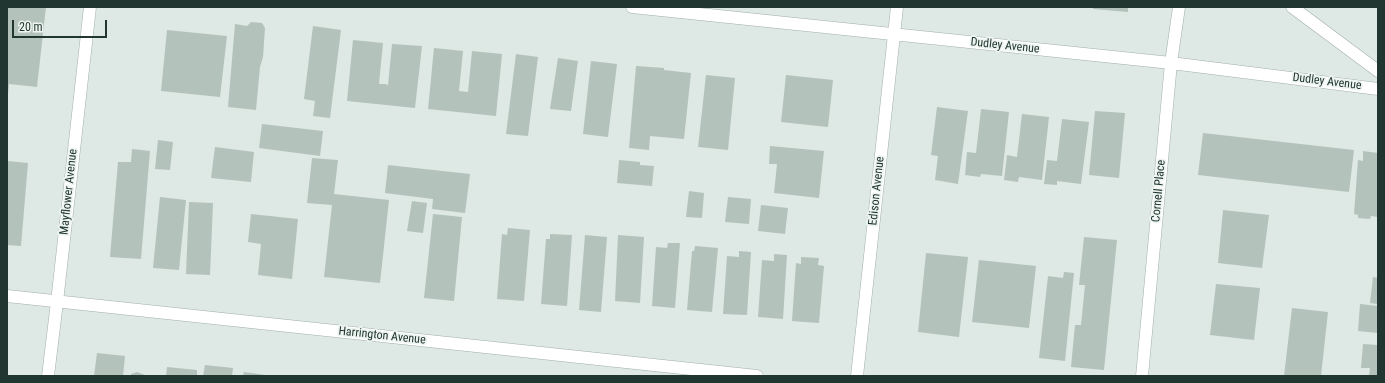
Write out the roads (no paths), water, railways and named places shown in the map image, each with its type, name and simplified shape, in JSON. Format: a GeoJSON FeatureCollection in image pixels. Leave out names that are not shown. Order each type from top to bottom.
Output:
{"type":"FeatureCollection","features":[{"type":"Feature","properties":{"kind":"street","name":"Mayflower Avenue"},"geometry":{"type":"LineString","coordinates":[[48,376],[90,7]]}},
{"type":"Feature","properties":{"kind":"street","name":"Dudley Avenue"},"geometry":{"type":"LineString","coordinates":[[632,7],[1171,63],[1378,89]]}},
{"type":"Feature","properties":{"kind":"street","name":"Edison Avenue"},"geometry":{"type":"LineString","coordinates":[[857,376],[897,7]]}},
{"type":"Feature","properties":{"kind":"street","name":"Cornell Place"},"geometry":{"type":"LineString","coordinates":[[1142,376],[1171,63],[1179,7]]}},
{"type":"Feature","properties":{"kind":"street"},"geometry":{"type":"LineString","coordinates":[[1292,7],[1378,70]]}},
{"type":"Feature","properties":{"kind":"street","name":"Harrington Avenue"},"geometry":{"type":"LineString","coordinates":[[7,296],[757,376]]}}]}
